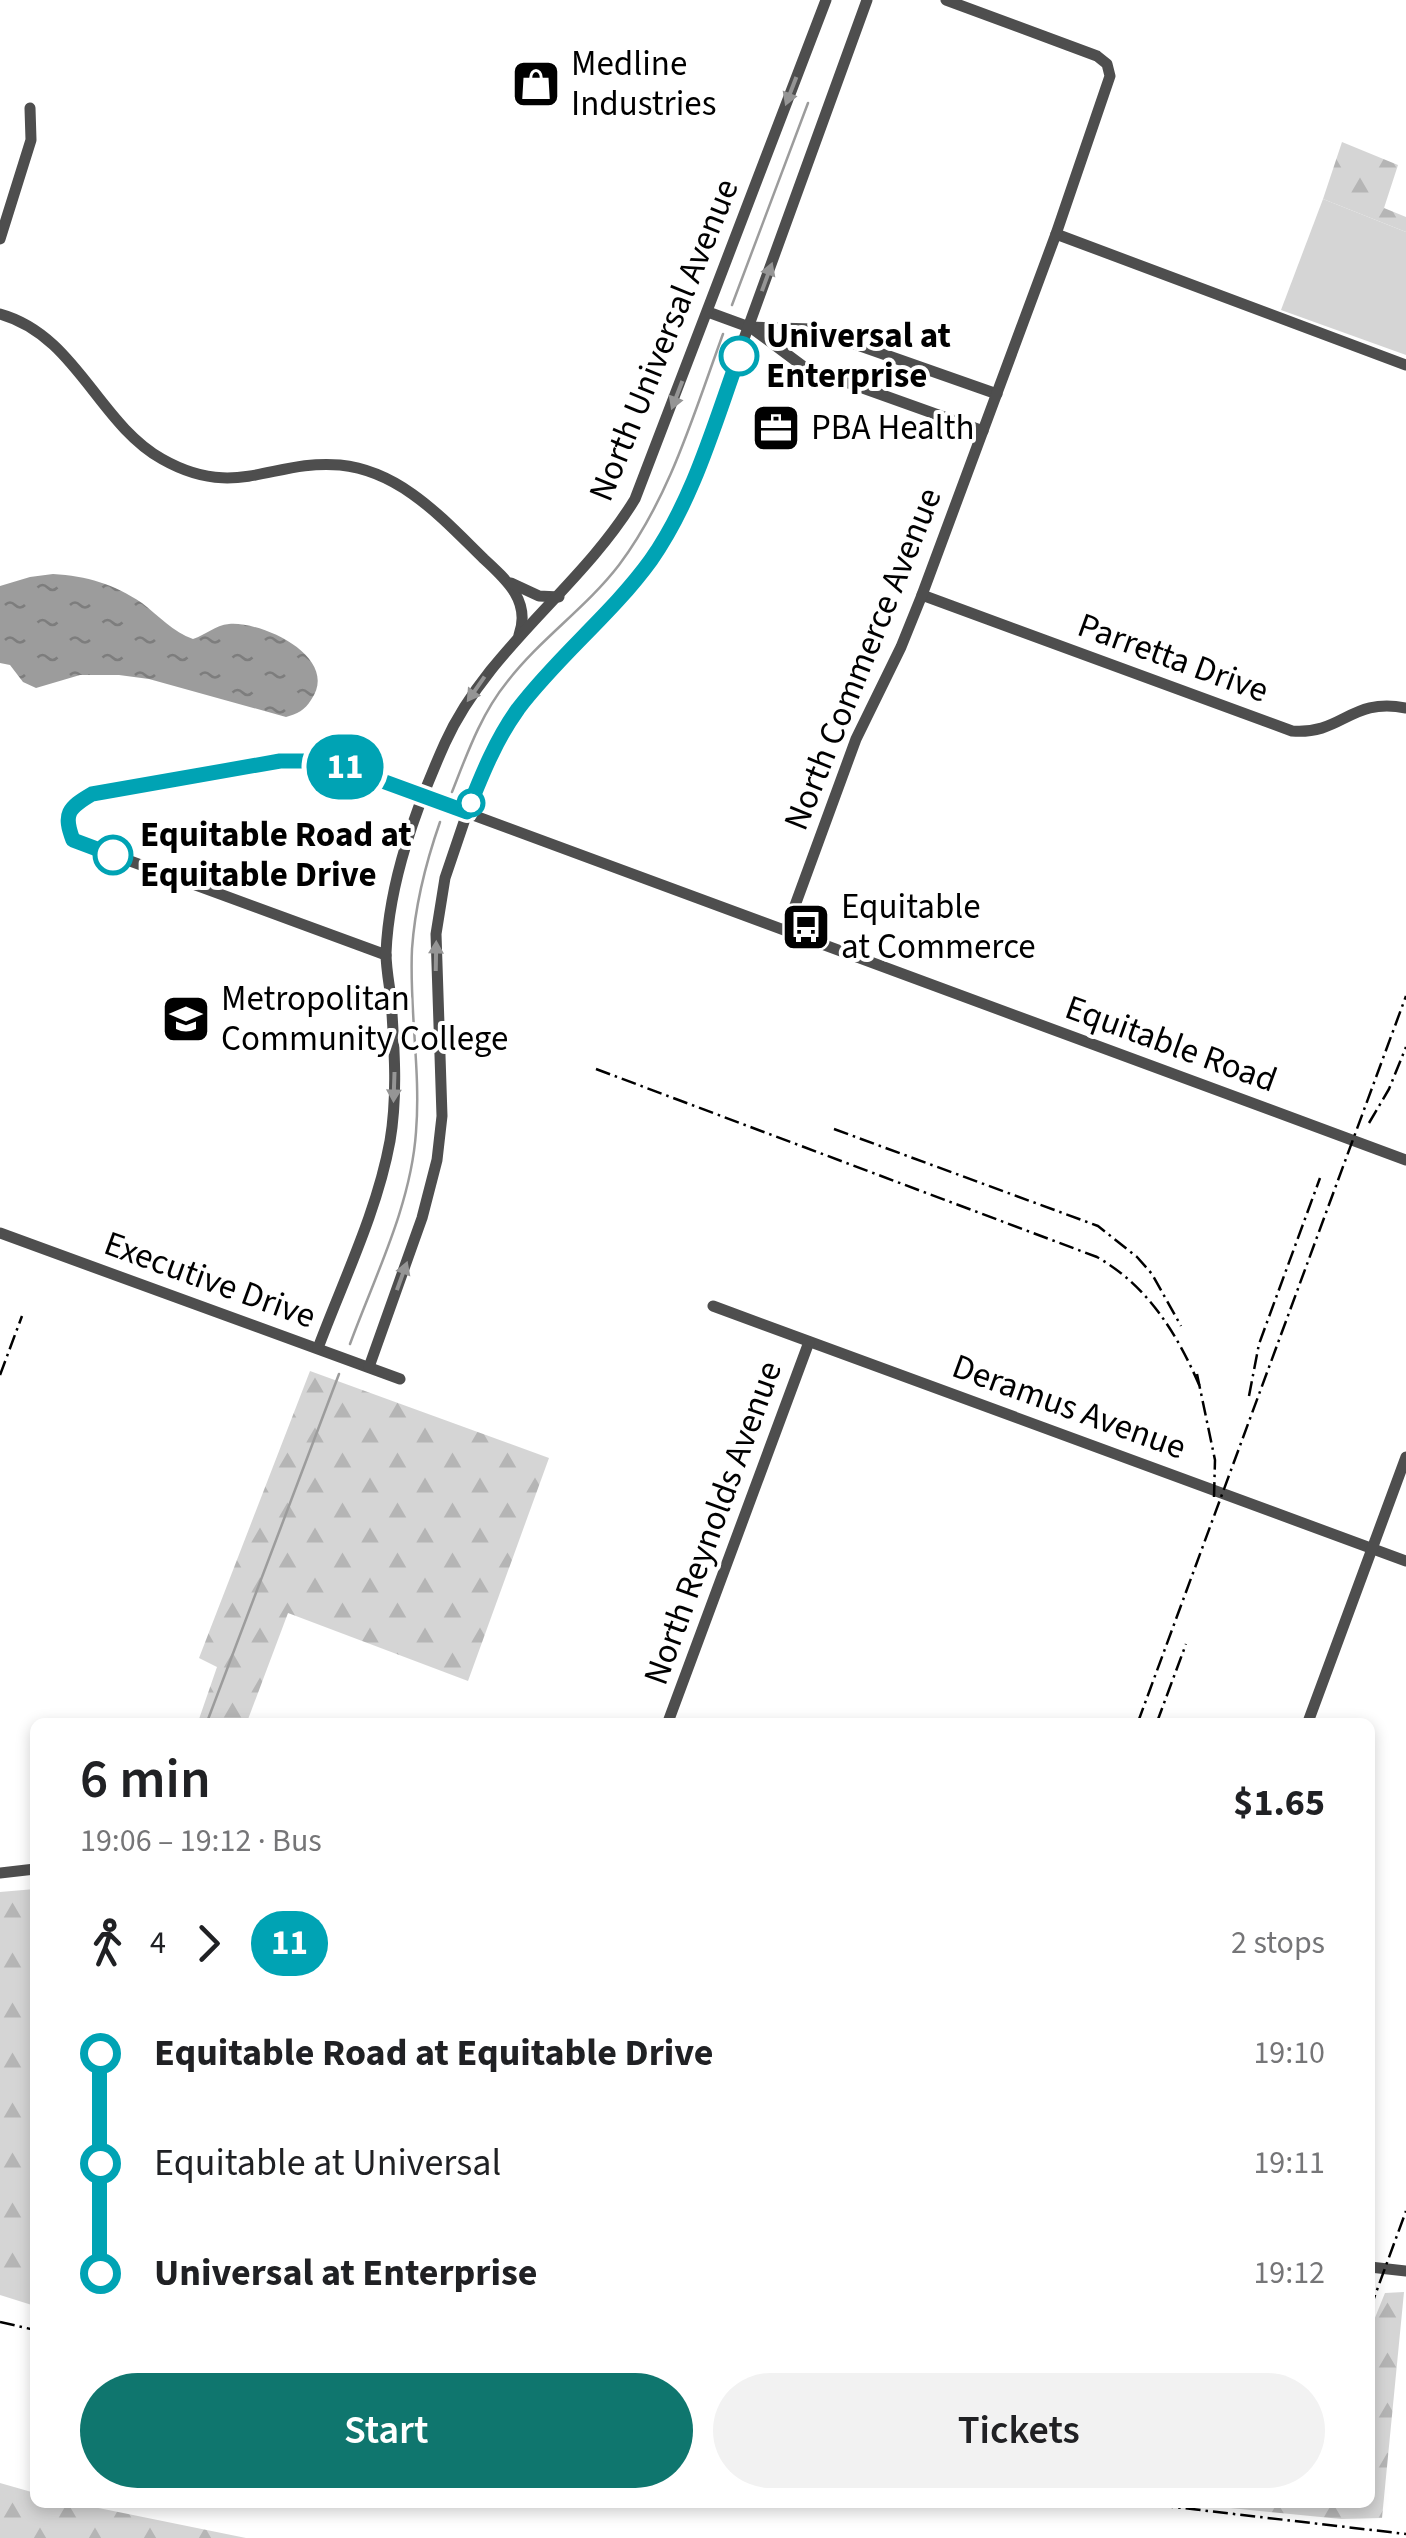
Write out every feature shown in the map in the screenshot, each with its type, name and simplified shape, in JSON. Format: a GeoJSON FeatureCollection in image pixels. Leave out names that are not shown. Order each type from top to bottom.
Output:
{"type":"FeatureCollection","features":[{"type":"Feature","properties":{"kind":"street","name":"North Universal Avenue"},"geometry":{"type":"LineString","coordinates":[[318,1348],[377,1190],[390,1142],[395,1087],[386,955],[396,882],[424,796],[460,714],[487,674],[611,537],[635,500],[826,0]]}},
{"type":"Feature","properties":{"kind":"street","name":"North Universal Avenue"},"geometry":{"type":"LineString","coordinates":[[369,1367],[422,1218],[437,1160],[442,1116],[436,934],[445,878],[467,812],[488,760],[518,709],[628,589],[667,535],[696,473],[867,0]]}},
{"type":"Feature","properties":{"kind":"street","name":"North Commerce Avenue"},"geometry":{"type":"LineString","coordinates":[[786,930],[856,739],[922,595],[1106,91],[1109,70],[1096,56],[946,0]]}},
{"type":"Feature","properties":{"kind":"street"},"geometry":{"type":"LineString","coordinates":[[0,239],[31,140],[30,108]]}},
{"type":"Feature","properties":{"kind":"street"},"geometry":{"type":"LineString","coordinates":[[1056,234],[1406,365]]}},
{"type":"Feature","properties":{"kind":"street"},"geometry":{"type":"LineString","coordinates":[[708,312],[750,327],[804,367],[983,430]]}},
{"type":"Feature","properties":{"kind":"street"},"geometry":{"type":"LineString","coordinates":[[0,314],[32,327],[58,347],[136,440],[160,458],[216,478],[252,477],[322,465],[356,468],[382,476],[438,514],[504,578],[530,593],[559,597]]}},
{"type":"Feature","properties":{"kind":"street"},"geometry":{"type":"LineString","coordinates":[[750,327],[812,330],[997,394]]}},
{"type":"Feature","properties":{"kind":"street"},"geometry":{"type":"LineString","coordinates":[[504,578],[523,610],[518,640]]}},
{"type":"Feature","properties":{"kind":"street","name":"Parretta Drive"},"geometry":{"type":"LineString","coordinates":[[922,595],[1292,731],[1320,730],[1372,706],[1406,708]]}},
{"type":"Feature","properties":{"kind":"street","name":"Equitable Road"},"geometry":{"type":"LineString","coordinates":[[386,955],[73,840],[66,822],[68,812],[82,800],[111,791],[299,760],[344,767],[1406,1160]]}},
{"type":"Feature","properties":{"kind":"street","name":"Executive Drive"},"geometry":{"type":"LineString","coordinates":[[0,1232],[400,1379]]}},
{"type":"Feature","properties":{"kind":"street","name":"Deramus Avenue"},"geometry":{"type":"LineString","coordinates":[[713,1306],[1406,1561]]}},
{"type":"Feature","properties":{"kind":"street","name":"North Reynolds Avenue"},"geometry":{"type":"LineString","coordinates":[[669,1718],[808,1342]]}},
{"type":"Feature","properties":{"kind":"street"},"geometry":{"type":"LineString","coordinates":[[1309,1718],[1406,1457]]}},
{"type":"Feature","properties":{"kind":"street"},"geometry":{"type":"LineString","coordinates":[[0,1873],[30,1870]]}},
{"type":"Feature","properties":{"kind":"street"},"geometry":{"type":"LineString","coordinates":[[1375,2268],[1406,2271]]}},
{"type":"Feature","properties":{"kind":"green space"},"geometry":{"type":"Polygon","coordinates":[[[1342,142],[1398,165],[1384,208],[1406,217],[1406,232],[1323,199],[1342,142]]]}},
{"type":"Feature","properties":{"kind":"green space"},"geometry":{"type":"Polygon","coordinates":[[[1323,199],[1406,232],[1406,355],[1281,310],[1323,199]]]}},
{"type":"Feature","properties":{"kind":"green space"},"geometry":{"type":"Polygon","coordinates":[[[310,1371],[549,1458],[468,1681],[288,1613],[249,1718],[199,1718],[217,1667],[199,1658],[310,1371]]]}},
{"type":"Feature","properties":{"kind":"green space"},"geometry":{"type":"Polygon","coordinates":[[[30,1889],[30,2304],[0,2295],[0,1892],[30,1889]]]}},
{"type":"Feature","properties":{"kind":"green space"},"geometry":{"type":"Polygon","coordinates":[[[1404,2292],[1382,2518],[1341,2519],[1230,2508],[1375,2508],[1375,2318],[1385,2293],[1404,2292]]]}},
{"type":"Feature","properties":{"kind":"green space"},"geometry":{"type":"Polygon","coordinates":[[[0,2483],[30,2492],[30,2508],[99,2508],[246,2538],[0,2538],[0,2483]]]}},
{"type":"Feature","properties":{"kind":"water"},"geometry":{"type":"Polygon","coordinates":[[[53,574],[89,579],[121,591],[193,639],[229,624],[278,636],[294,645],[316,670],[317,685],[311,700],[286,717],[149,679],[119,675],[80,675],[36,688],[23,682],[10,665],[0,663],[0,586],[53,574]]]}},
{"type":"Feature","properties":{"kind":"waterway"},"geometry":{"type":"LineString","coordinates":[[732,305],[808,103]]}},
{"type":"Feature","properties":{"kind":"waterway"},"geometry":{"type":"LineString","coordinates":[[452,792],[475,735],[498,694],[520,666],[606,581],[637,539],[667,483],[723,334]]}},
{"type":"Feature","properties":{"kind":"waterway"},"geometry":{"type":"LineString","coordinates":[[350,1344],[391,1240],[413,1159],[417,1086],[412,949],[422,884],[440,822]]}},
{"type":"Feature","properties":{"kind":"waterway"},"geometry":{"type":"LineString","coordinates":[[209,1718],[339,1374]]}},
{"type":"Feature","properties":{"kind":"railway"},"geometry":{"type":"LineString","coordinates":[[1139,1718],[1406,996]]}},
{"type":"Feature","properties":{"kind":"railway"},"geometry":{"type":"LineString","coordinates":[[1369,1123],[1389,1089],[1406,1047]]}},
{"type":"Feature","properties":{"kind":"railway"},"geometry":{"type":"LineString","coordinates":[[596,1069],[1097,1257],[1132,1282],[1159,1313],[1200,1387]]}},
{"type":"Feature","properties":{"kind":"railway"},"geometry":{"type":"LineString","coordinates":[[834,1129],[1098,1226],[1152,1274],[1181,1326]]}},
{"type":"Feature","properties":{"kind":"railway"},"geometry":{"type":"LineString","coordinates":[[1249,1396],[1259,1344],[1320,1178]]}},
{"type":"Feature","properties":{"kind":"railway"},"geometry":{"type":"LineString","coordinates":[[0,1375],[22,1316]]}},
{"type":"Feature","properties":{"kind":"railway"},"geometry":{"type":"LineString","coordinates":[[1197,1374],[1215,1460],[1214,1497]]}},
{"type":"Feature","properties":{"kind":"railway"},"geometry":{"type":"LineString","coordinates":[[1158,1718],[1186,1644]]}},
{"type":"Feature","properties":{"kind":"railway"},"geometry":{"type":"LineString","coordinates":[[1375,2295],[1406,2211]]}},
{"type":"Feature","properties":{"kind":"railway"},"geometry":{"type":"LineString","coordinates":[[0,2322],[30,2329]]}},
{"type":"Feature","properties":{"kind":"railway"},"geometry":{"type":"LineString","coordinates":[[1183,2508],[1406,2534]]}},
{"type":"Feature","properties":{"kind":"bus line","name":"11"},"geometry":{"type":"LineString","coordinates":[[113,855],[73,840],[66,822],[68,812],[92,794],[280,761],[320,761],[344,767],[467,812],[488,760],[518,709],[628,589],[667,535],[684,504],[739,356]]}},
{"type":"Feature","properties":{"kind":"place","name":"Medline Industries"},"geometry":{"type":"Point","coordinates":[536,84]}},
{"type":"Feature","properties":{"kind":"place","name":"Universal at Enterprise"},"geometry":{"type":"Point","coordinates":[739,356]}},
{"type":"Feature","properties":{"kind":"place","name":"PBA Health"},"geometry":{"type":"Point","coordinates":[776,428]}},
{"type":"Feature","properties":{"kind":"place","name":"Equitable Road at Equitable Drive"},"geometry":{"type":"Point","coordinates":[113,855]}},
{"type":"Feature","properties":{"kind":"place","name":"Equitable at Commerce"},"geometry":{"type":"Point","coordinates":[806,927]}},
{"type":"Feature","properties":{"kind":"place","name":"Metropolitan Community College"},"geometry":{"type":"Point","coordinates":[186,1019]}}]}
